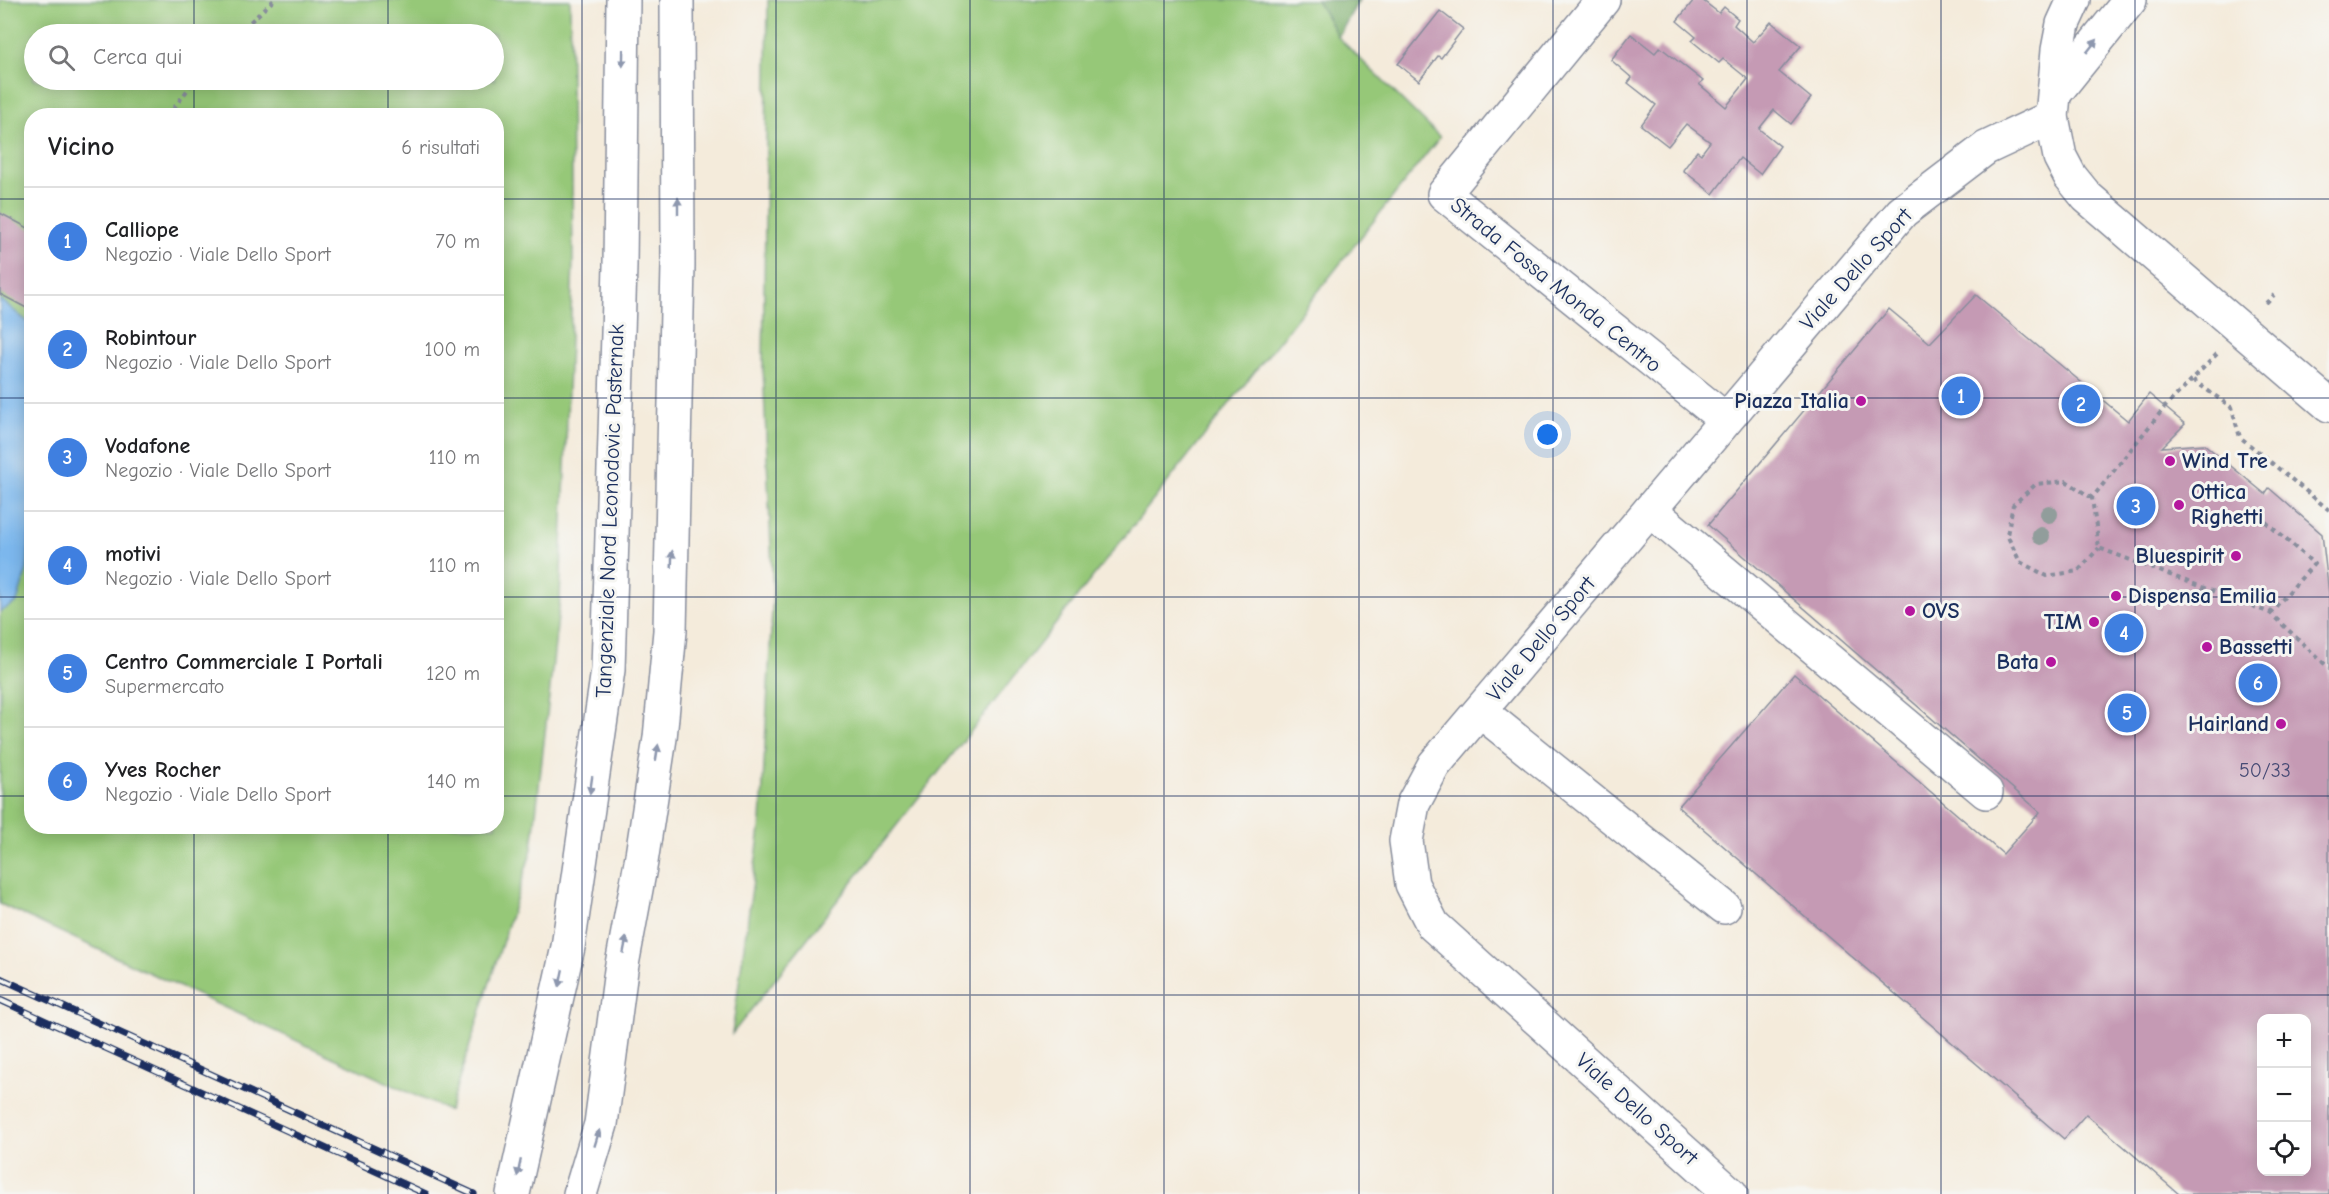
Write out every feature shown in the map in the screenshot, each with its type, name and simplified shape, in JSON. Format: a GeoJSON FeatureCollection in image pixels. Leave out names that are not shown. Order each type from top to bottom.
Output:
{"type":"FeatureCollection","features":[{"type":"Feature","properties":{"kind":"main road","name":"Tangenziale Nord Leonodovic Pasternak"},"geometry":{"type":"LineString","coordinates":[[513,1194],[568,947],[608,670],[620,266],[623,0]]}},
{"type":"Feature","properties":{"kind":"main road"},"geometry":{"type":"LineString","coordinates":[[580,1194],[602,1124],[621,969],[641,862],[660,738],[670,631],[678,265],[677,0]]}},
{"type":"Feature","properties":{"kind":"main road","name":"Strada Fossa Monda Centro"},"geometry":{"type":"LineString","coordinates":[[1603,0],[1444,194],[1725,419]]}},
{"type":"Feature","properties":{"kind":"main road"},"geometry":{"type":"LineString","coordinates":[[2074,0],[2063,24],[2058,50],[2054,105],[2060,157],[2070,176],[2087,198],[2329,405]]}},
{"type":"Feature","properties":{"kind":"main road","name":"Viale Dello Sport"},"geometry":{"type":"LineString","coordinates":[[1731,1194],[1433,925],[1412,884],[1406,840],[1413,804],[1434,765],[1902,212],[1986,148],[2054,105],[2130,0]]}},
{"type":"Feature","properties":{"kind":"main road"},"geometry":{"type":"LineString","coordinates":[[1650,510],[1986,792]]}},
{"type":"Feature","properties":{"kind":"main road"},"geometry":{"type":"LineString","coordinates":[[1480,711],[1724,907]]}},
{"type":"Feature","properties":{"kind":"path"},"geometry":{"type":"LineString","coordinates":[[248,24],[274,0]]}},
{"type":"Feature","properties":{"kind":"path"},"geometry":{"type":"LineString","coordinates":[[174,108],[188,90]]}},
{"type":"Feature","properties":{"kind":"path"},"geometry":{"type":"LineString","coordinates":[[2099,548],[2092,498],[2164,408],[2274,295]]}},
{"type":"Feature","properties":{"kind":"path"},"geometry":{"type":"LineString","coordinates":[[2193,380],[2231,407],[2240,437],[2329,510]]}},
{"type":"Feature","properties":{"kind":"path"},"geometry":{"type":"LineString","coordinates":[[2092,498],[2066,481],[2036,484],[2013,505],[2007,535],[2020,562],[2048,576],[2078,571],[2099,548]]}},
{"type":"Feature","properties":{"kind":"path"},"geometry":{"type":"LineString","coordinates":[[2252,510],[2314,564],[2270,613]]}},
{"type":"Feature","properties":{"kind":"path"},"geometry":{"type":"LineString","coordinates":[[2099,548],[2270,613],[2329,668]]}},
{"type":"Feature","properties":{"kind":"green space"},"geometry":{"type":"Polygon","coordinates":[[[0,0],[570,0],[573,262],[560,599],[532,849],[449,1111],[0,904],[0,0]]]}},
{"type":"Feature","properties":{"kind":"green space"},"geometry":{"type":"Polygon","coordinates":[[[768,0],[1317,0],[1338,37],[1440,137],[732,1034],[761,822],[773,592],[763,367],[768,0]]]}},
{"type":"Feature","properties":{"kind":"green space"},"geometry":{"type":"Polygon","coordinates":[[[1317,0],[1359,0],[1338,37],[1317,0]]]}},
{"type":"Feature","properties":{"kind":"water"},"geometry":{"type":"Polygon","coordinates":[[[0,299],[24,319],[24,579],[17,602],[0,612],[0,299]]]}},
{"type":"Feature","properties":{"kind":"building"},"geometry":{"type":"Polygon","coordinates":[[[1694,0],[1702,0],[1719,13],[1724,7],[1738,19],[1734,25],[1753,42],[1771,22],[1801,46],[1779,72],[1811,98],[1791,124],[1774,110],[1759,129],[1780,146],[1760,174],[1740,158],[1713,194],[1683,170],[1697,151],[1701,154],[1710,142],[1686,124],[1668,146],[1641,125],[1656,105],[1628,83],[1632,78],[1611,60],[1631,34],[1655,53],[1660,47],[1703,81],[1699,84],[1726,107],[1748,79],[1723,59],[1719,63],[1692,41],[1696,37],[1677,21],[1694,0]]]}},
{"type":"Feature","properties":{"kind":"building"},"geometry":{"type":"Polygon","coordinates":[[[1440,11],[1463,29],[1441,58],[1438,56],[1419,81],[1398,64],[1440,11]]]}},
{"type":"Feature","properties":{"kind":"building"},"geometry":{"type":"Polygon","coordinates":[[[0,213],[24,226],[24,307],[0,294],[0,213]]]}},
{"type":"Feature","properties":{"kind":"building"},"geometry":{"type":"Polygon","coordinates":[[[1976,295],[2128,421],[2149,394],[2185,424],[2162,447],[2204,444],[2265,494],[2269,488],[2322,534],[2329,594],[2329,1194],[2179,1194],[2086,1114],[2064,1139],[1678,807],[1794,674],[2003,854],[2040,812],[1708,525],[1889,309],[1930,343],[1976,295]]]}},
{"type":"Feature","properties":{"kind":"railway"},"geometry":{"type":"LineString","coordinates":[[0,978],[474,1194]]}},
{"type":"Feature","properties":{"kind":"railway"},"geometry":{"type":"LineString","coordinates":[[0,1000],[426,1194]]}},
{"type":"Feature","properties":{"kind":"place","name":"Calliope"},"geometry":{"type":"Point","coordinates":[1961,396]}},
{"type":"Feature","properties":{"kind":"place","name":"Piazza Italia"},"geometry":{"type":"Point","coordinates":[1861,401]}},
{"type":"Feature","properties":{"kind":"place","name":"Robintour"},"geometry":{"type":"Point","coordinates":[2081,404]}},
{"type":"Feature","properties":{"kind":"place","name":"Wind Tre"},"geometry":{"type":"Point","coordinates":[2170,461]}},
{"type":"Feature","properties":{"kind":"place","name":"Ottica Righetti"},"geometry":{"type":"Point","coordinates":[2179,505]}},
{"type":"Feature","properties":{"kind":"place","name":"Vodafone"},"geometry":{"type":"Point","coordinates":[2136,506]}},
{"type":"Feature","properties":{"kind":"place","name":"Bluespirit"},"geometry":{"type":"Point","coordinates":[2236,556]}},
{"type":"Feature","properties":{"kind":"place","name":"Dispensa Emilia"},"geometry":{"type":"Point","coordinates":[2116,596]}},
{"type":"Feature","properties":{"kind":"place","name":"OVS"},"geometry":{"type":"Point","coordinates":[1910,611]}},
{"type":"Feature","properties":{"kind":"place","name":"TIM"},"geometry":{"type":"Point","coordinates":[2094,622]}},
{"type":"Feature","properties":{"kind":"place","name":"motivi"},"geometry":{"type":"Point","coordinates":[2124,633]}},
{"type":"Feature","properties":{"kind":"place","name":"Bassetti"},"geometry":{"type":"Point","coordinates":[2207,647]}},
{"type":"Feature","properties":{"kind":"place","name":"Bata"},"geometry":{"type":"Point","coordinates":[2051,662]}},
{"type":"Feature","properties":{"kind":"place","name":"Yves Rocher"},"geometry":{"type":"Point","coordinates":[2258,683]}},
{"type":"Feature","properties":{"kind":"place","name":"Centro Commerciale I Portali"},"geometry":{"type":"Point","coordinates":[2127,713]}},
{"type":"Feature","properties":{"kind":"place","name":"Hairland"},"geometry":{"type":"Point","coordinates":[2281,724]}}]}
